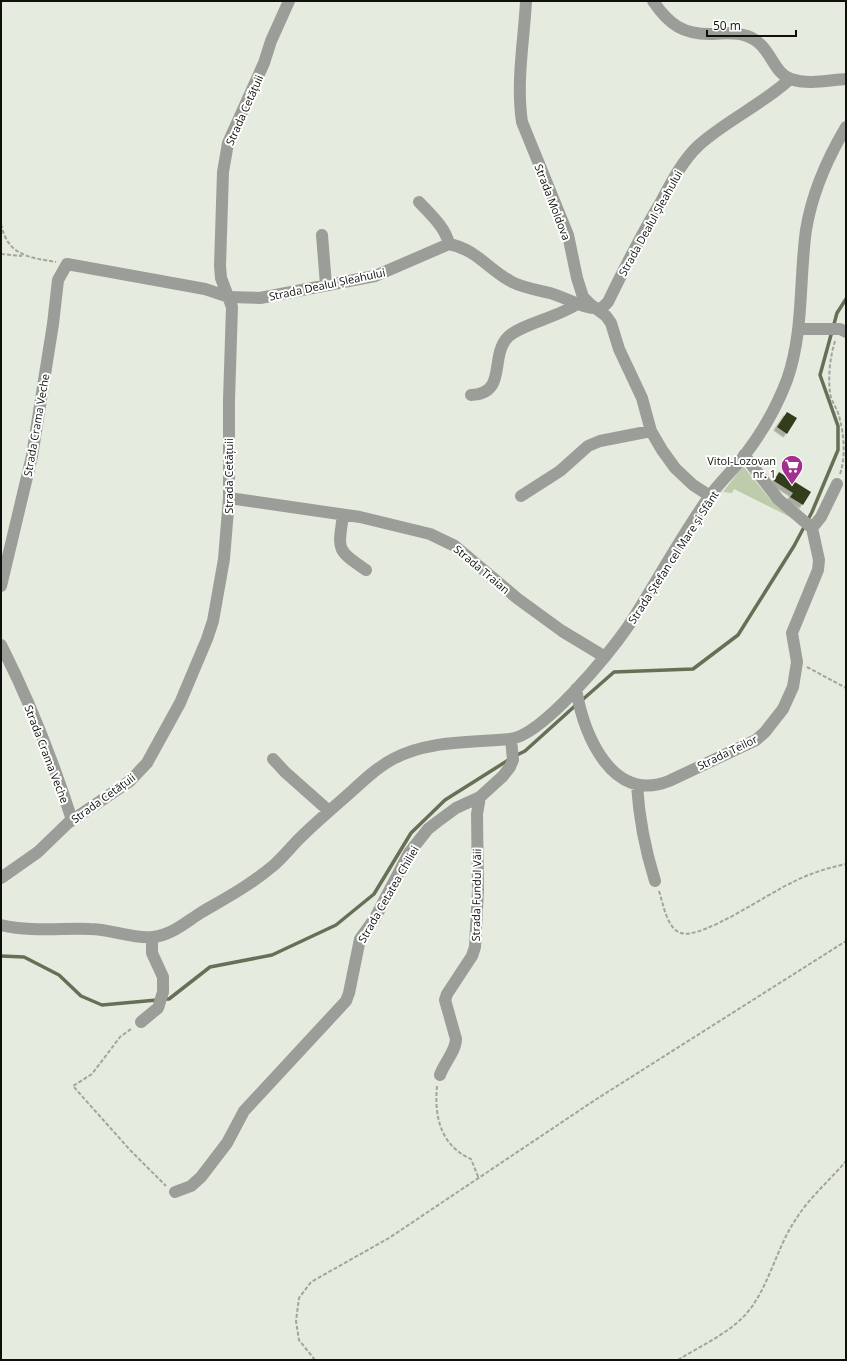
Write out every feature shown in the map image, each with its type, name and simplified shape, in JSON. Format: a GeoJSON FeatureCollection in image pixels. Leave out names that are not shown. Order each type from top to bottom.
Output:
{"type":"FeatureCollection","features":[{"type":"Feature","properties":{"kind":"street","name":"Strada Cetățuii"},"geometry":{"type":"LineString","coordinates":[[1,878],[38,852],[72,820],[130,781],[147,762],[180,703],[192,678],[213,621],[224,559],[229,498],[229,400],[232,318],[229,297],[223,284],[220,266],[225,156],[228,144],[264,63],[271,41],[289,1]]}},
{"type":"Feature","properties":{"kind":"street","name":"Strada Moldova"},"geometry":{"type":"LineString","coordinates":[[526,1],[521,61],[520,109],[522,122],[568,236],[580,289],[584,297],[612,323],[619,349],[642,398],[651,431],[675,468],[693,485],[710,496]]}},
{"type":"Feature","properties":{"kind":"street"},"geometry":{"type":"LineString","coordinates":[[653,1],[669,21],[681,29],[693,34],[734,33],[747,36],[758,42],[767,51],[781,72],[790,79],[803,81],[846,79]]}},
{"type":"Feature","properties":{"kind":"street","name":"Strada Dealul Șleahului"},"geometry":{"type":"LineString","coordinates":[[596,309],[602,308],[608,302],[640,236],[678,171],[690,155],[704,142],[778,90],[790,79]]}},
{"type":"Feature","properties":{"kind":"street","name":"Strada Ștefan cel Mare și Sfânt"},"geometry":{"type":"LineString","coordinates":[[1,925],[25,930],[90,928],[152,937],[166,934],[180,927],[258,878],[274,865],[329,811],[370,775],[399,756],[431,746],[474,741],[512,750],[536,727],[578,698],[605,657],[638,612],[710,496],[744,456],[761,431],[787,380],[794,355],[798,329],[806,232],[812,200],[834,147],[846,127]]}},
{"type":"Feature","properties":{"kind":"street"},"geometry":{"type":"LineString","coordinates":[[419,202],[444,230],[449,244],[470,250],[511,281],[596,309]]}},
{"type":"Feature","properties":{"kind":"street"},"geometry":{"type":"LineString","coordinates":[[322,235],[326,285]]}},
{"type":"Feature","properties":{"kind":"street","name":"Strada Dealul Șleahului"},"geometry":{"type":"LineString","coordinates":[[67,264],[205,289],[229,297],[260,298],[296,293],[326,285],[382,274],[449,244]]}},
{"type":"Feature","properties":{"kind":"street","name":"Strada Crama Veche"},"geometry":{"type":"LineString","coordinates":[[1,586],[32,456],[54,324],[58,280],[67,264]]}},
{"type":"Feature","properties":{"kind":"street"},"geometry":{"type":"LineString","coordinates":[[470,395],[481,395],[488,391],[493,382],[503,344],[508,337],[516,331],[568,310],[577,304]]}},
{"type":"Feature","properties":{"kind":"street"},"geometry":{"type":"LineString","coordinates":[[798,329],[844,329]]}},
{"type":"Feature","properties":{"kind":"street"},"geometry":{"type":"LineString","coordinates":[[521,496],[560,470],[588,446],[600,441],[651,431]]}},
{"type":"Feature","properties":{"kind":"street"},"geometry":{"type":"LineString","coordinates":[[744,456],[778,499],[812,528],[821,517],[837,484]]}},
{"type":"Feature","properties":{"kind":"street","name":"Strada Traian"},"geometry":{"type":"LineString","coordinates":[[229,498],[360,517],[430,534],[455,546],[518,599],[562,631],[605,657]]}},
{"type":"Feature","properties":{"kind":"street"},"geometry":{"type":"LineString","coordinates":[[343,515],[338,542],[344,555],[366,570]]}},
{"type":"Feature","properties":{"kind":"street","name":"Strada Teilor"},"geometry":{"type":"LineString","coordinates":[[637,786],[656,786],[669,781],[756,740],[765,732],[789,699],[793,687],[797,662],[792,633],[818,570],[819,560],[812,528]]}},
{"type":"Feature","properties":{"kind":"street","name":"Strada Crama Veche"},"geometry":{"type":"LineString","coordinates":[[1,645],[63,791],[72,820]]}},
{"type":"Feature","properties":{"kind":"street"},"geometry":{"type":"LineString","coordinates":[[578,698],[589,736],[604,761],[626,780],[637,786],[638,810],[645,849],[655,881]]}},
{"type":"Feature","properties":{"kind":"street","name":"Strada Cetatea Chiliei"},"geometry":{"type":"LineString","coordinates":[[175,1192],[191,1186],[201,1177],[226,1143],[244,1111],[346,1001],[360,939],[375,918],[409,853],[428,829],[456,808],[480,797],[503,776],[510,767],[512,750]]}},
{"type":"Feature","properties":{"kind":"street"},"geometry":{"type":"LineString","coordinates":[[273,759],[290,777],[329,811]]}},
{"type":"Feature","properties":{"kind":"street","name":"Strada Fundul Văii"},"geometry":{"type":"LineString","coordinates":[[440,1075],[443,1065],[456,1045],[456,1039],[444,1000],[472,956],[475,947],[478,890],[477,814],[480,797]]}},
{"type":"Feature","properties":{"kind":"street"},"geometry":{"type":"LineString","coordinates":[[141,1022],[158,1008],[163,992],[163,977],[152,953],[152,937]]}},
{"type":"Feature","properties":{"kind":"path"},"geometry":{"type":"LineString","coordinates":[[1,224],[9,243],[22,256]]}},
{"type":"Feature","properties":{"kind":"path"},"geometry":{"type":"LineString","coordinates":[[1,254],[67,264]]}},
{"type":"Feature","properties":{"kind":"path"},"geometry":{"type":"LineString","coordinates":[[837,484],[842,467],[844,451],[839,415],[830,394],[830,364],[834,343],[844,329]]}},
{"type":"Feature","properties":{"kind":"path"},"geometry":{"type":"LineString","coordinates":[[797,662],[846,688]]}},
{"type":"Feature","properties":{"kind":"path"},"geometry":{"type":"LineString","coordinates":[[655,881],[672,926],[680,933],[693,934],[720,923],[792,882],[846,864]]}},
{"type":"Feature","properties":{"kind":"path"},"geometry":{"type":"LineString","coordinates":[[315,1360],[299,1340],[296,1321],[299,1298],[311,1282],[389,1238],[595,1100],[846,941]]}},
{"type":"Feature","properties":{"kind":"path"},"geometry":{"type":"LineString","coordinates":[[141,1022],[120,1037],[92,1074],[73,1086],[161,1183],[175,1192]]}},
{"type":"Feature","properties":{"kind":"path"},"geometry":{"type":"LineString","coordinates":[[440,1075],[436,1087],[439,1122],[447,1142],[460,1154],[471,1159],[479,1179]]}},
{"type":"Feature","properties":{"kind":"path"},"geometry":{"type":"LineString","coordinates":[[678,1360],[730,1328],[746,1314],[758,1297],[782,1244],[796,1218],[846,1161]]}},
{"type":"Feature","properties":{"kind":"green space"},"geometry":{"type":"Polygon","coordinates":[[[743,466],[770,499],[792,518],[734,489],[732,493],[723,492],[743,466]]]}},
{"type":"Feature","properties":{"kind":"building"},"geometry":{"type":"Polygon","coordinates":[[[787,412],[797,418],[787,434],[777,427],[787,412]]]}},
{"type":"Feature","properties":{"kind":"building"},"geometry":{"type":"Polygon","coordinates":[[[779,472],[811,492],[803,505],[790,497],[793,493],[774,481],[779,472]]]}},
{"type":"Feature","properties":{"kind":"waterway"},"geometry":{"type":"LineString","coordinates":[[581,701],[614,672],[693,669],[738,635],[794,546],[812,512],[838,450],[838,426],[820,375],[837,313],[846,299]]}},
{"type":"Feature","properties":{"kind":"waterway"},"geometry":{"type":"LineString","coordinates":[[515,756],[525,751],[576,705]]}},
{"type":"Feature","properties":{"kind":"waterway"},"geometry":{"type":"LineString","coordinates":[[163,999],[169,999],[210,967],[272,955],[336,925],[374,894],[411,833],[445,800],[510,759]]}},
{"type":"Feature","properties":{"kind":"waterway"},"geometry":{"type":"LineString","coordinates":[[1,956],[24,957],[59,975],[81,996],[102,1005],[157,1000]]}},
{"type":"Feature","properties":{"kind":"place","name":"Vitol-Lozovan nr. 1"},"geometry":{"type":"Point","coordinates":[792,486]}}]}
